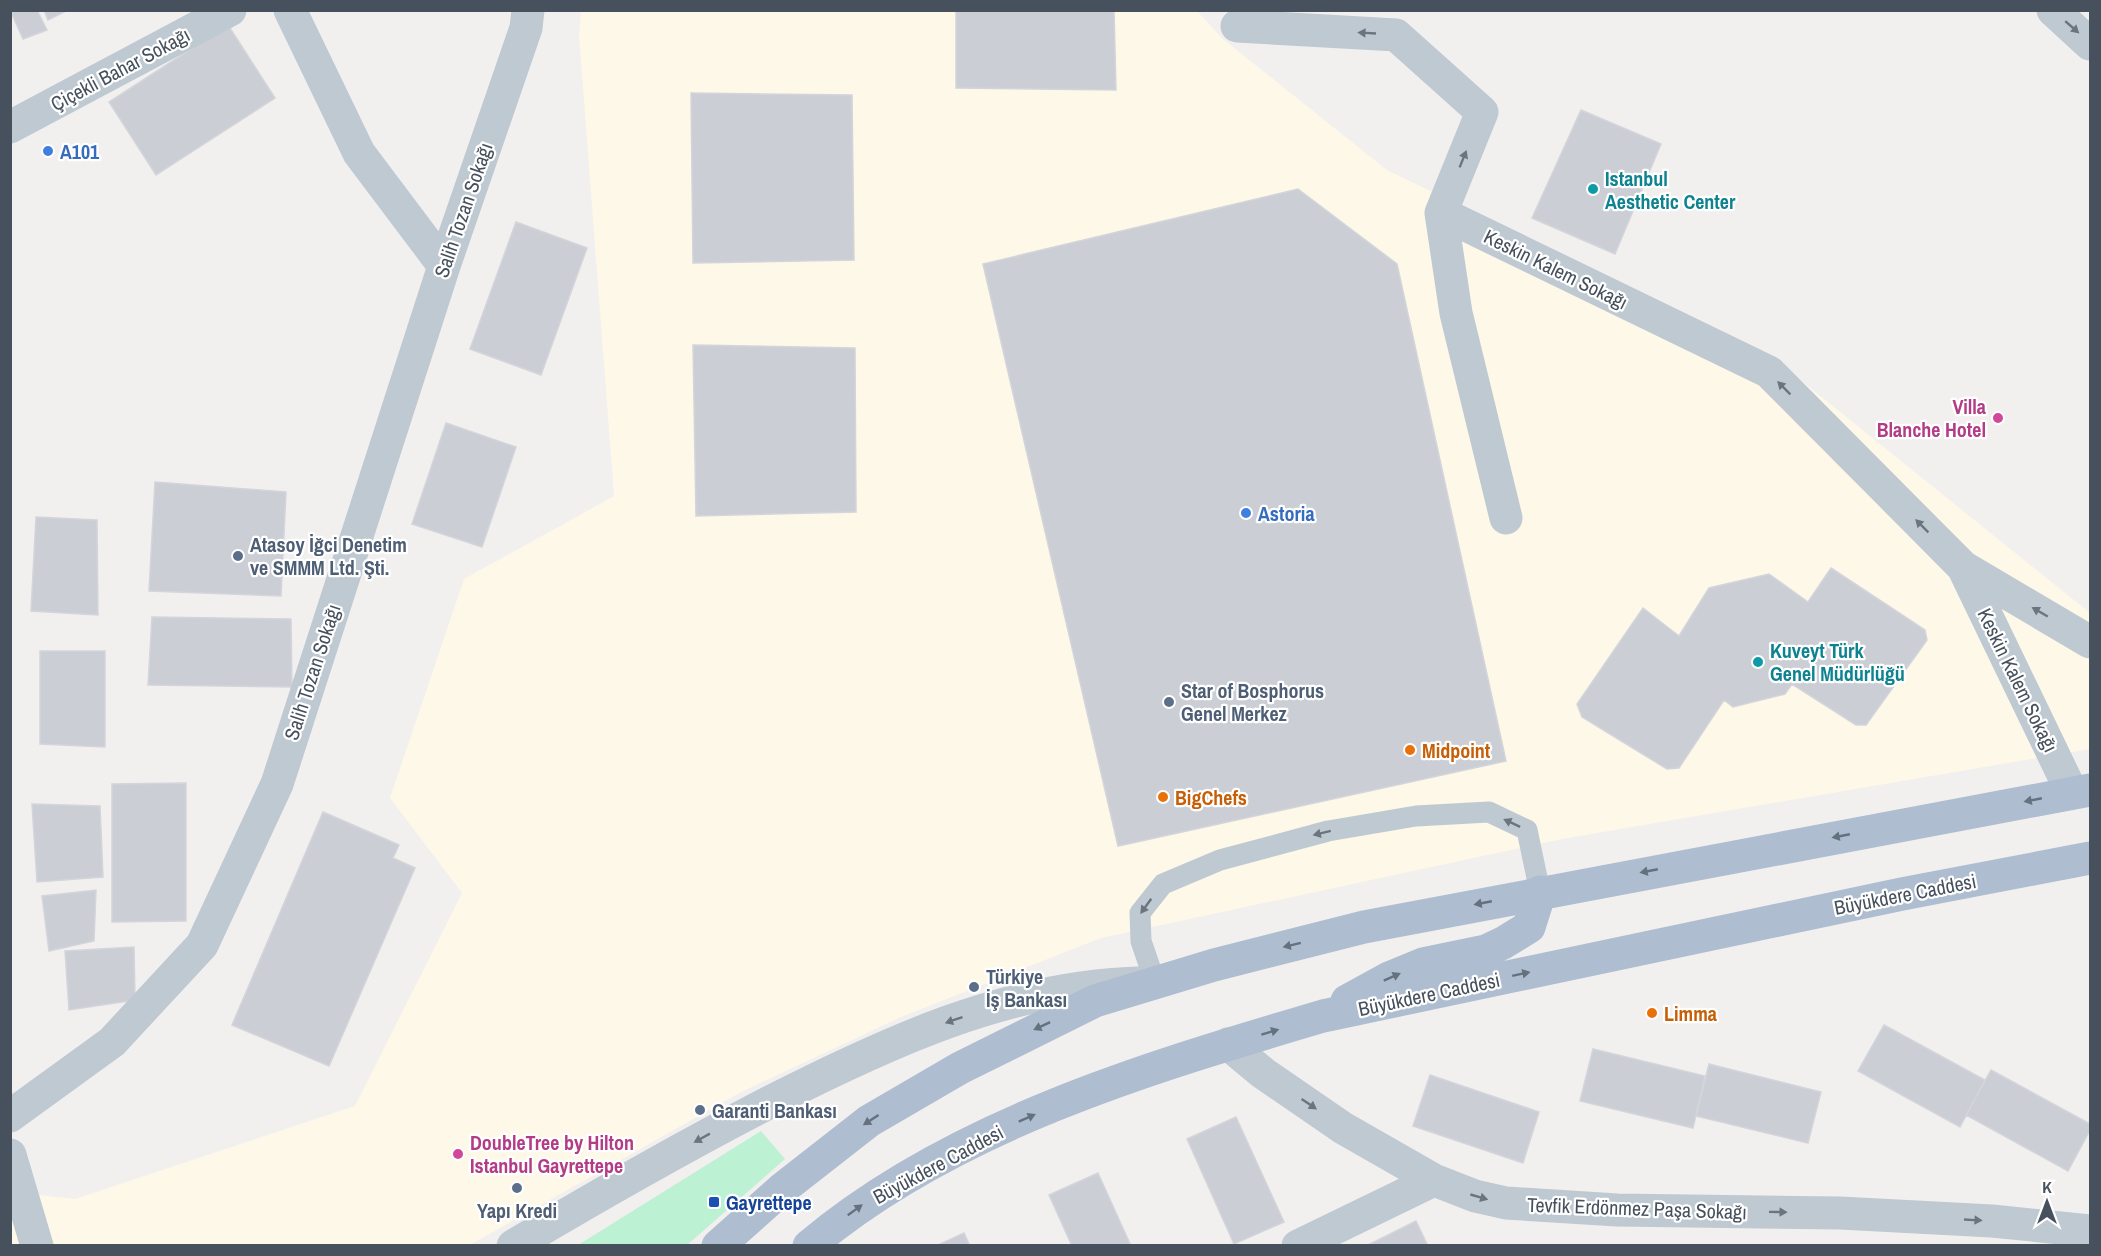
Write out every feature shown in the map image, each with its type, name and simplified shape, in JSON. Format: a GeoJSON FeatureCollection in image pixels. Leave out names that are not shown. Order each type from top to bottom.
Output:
{"type":"FeatureCollection","features":[{"type":"Feature","properties":{"kind":"main road"},"geometry":{"type":"LineString","coordinates":[[718,1245],[782,1189],[869,1120],[1033,1030],[1095,1001],[1214,964],[1353,930],[1540,892],[2081,791]]}},
{"type":"Feature","properties":{"kind":"main road","name":"Büyükdere Caddesi"},"geometry":{"type":"LineString","coordinates":[[809,1245],[863,1204],[955,1150],[1127,1078],[1228,1044],[1323,1016],[1902,894],[2091,858]]}},
{"type":"Feature","properties":{"kind":"main road"},"geometry":{"type":"LineString","coordinates":[[1323,1016],[1389,978],[1423,964],[1486,951],[1503,944],[1529,927],[1540,892]]}},
{"type":"Feature","properties":{"kind":"street","name":"Çiçekli Bahar Sokağı"},"geometry":{"type":"LineString","coordinates":[[10,127],[230,10]]}},
{"type":"Feature","properties":{"kind":"street"},"geometry":{"type":"LineString","coordinates":[[290,10],[359,153],[444,266]]}},
{"type":"Feature","properties":{"kind":"street","name":"Salih Tozan Sokağı"},"geometry":{"type":"LineString","coordinates":[[10,1116],[112,1042],[202,945],[277,784],[444,266],[526,28],[528,10]]}},
{"type":"Feature","properties":{"kind":"street"},"geometry":{"type":"LineString","coordinates":[[1229,18],[1273,10]]}},
{"type":"Feature","properties":{"kind":"street"},"geometry":{"type":"LineString","coordinates":[[2053,10],[2091,44]]}},
{"type":"Feature","properties":{"kind":"street"},"geometry":{"type":"LineString","coordinates":[[1229,18],[1396,35],[1482,112],[1441,213],[1456,313],[1506,518]]}},
{"type":"Feature","properties":{"kind":"street","name":"Keskin Kalem Sokağı"},"geometry":{"type":"LineString","coordinates":[[1441,213],[1769,372],[1963,567],[2091,642]]}},
{"type":"Feature","properties":{"kind":"street","name":"Keskin Kalem Sokağı"},"geometry":{"type":"LineString","coordinates":[[1963,567],[2081,791]]}},
{"type":"Feature","properties":{"kind":"street"},"geometry":{"type":"LineString","coordinates":[[513,1245],[727,1124],[842,1065],[919,1031],[983,1010],[1090,984],[1155,982]]}},
{"type":"Feature","properties":{"kind":"street","name":"Tevfik Erdönmez Paşa Sokağı"},"geometry":{"type":"LineString","coordinates":[[1228,1044],[1263,1073],[1343,1128],[1434,1180],[1475,1196],[1506,1203],[1617,1210],[1840,1213],[1992,1221],[2091,1231]]}},
{"type":"Feature","properties":{"kind":"street"},"geometry":{"type":"LineString","coordinates":[[10,1155],[37,1245]]}},
{"type":"Feature","properties":{"kind":"street"},"geometry":{"type":"LineString","coordinates":[[1298,1245],[1434,1180]]}},
{"type":"Feature","properties":{"kind":"lane"},"geometry":{"type":"LineString","coordinates":[[1155,982],[1141,941],[1140,913],[1163,884],[1220,860],[1328,831],[1416,816],[1489,812],[1527,830],[1540,892]]}},
{"type":"Feature","properties":{"kind":"shaded area"},"geometry":{"type":"Polygon","coordinates":[[[581,11],[1197,11],[1223,39],[1387,170],[1768,354],[2090,613],[2090,749],[1562,839],[1101,938],[901,1017],[741,1092],[470,1245],[11,1246],[11,1192],[75,1199],[355,1106],[462,893],[390,798],[464,579],[614,496],[579,35],[581,11]]]}},
{"type":"Feature","properties":{"kind":"green space"},"geometry":{"type":"Polygon","coordinates":[[[761,1131],[785,1159],[687,1245],[578,1245],[761,1131]]]}},
{"type":"Feature","properties":{"kind":"building"},"geometry":{"type":"Polygon","coordinates":[[[10,10],[37,10],[47,30],[23,39],[10,10]]]}},
{"type":"Feature","properties":{"kind":"building"},"geometry":{"type":"Polygon","coordinates":[[[44,10],[68,10],[48,20],[44,10]]]}},
{"type":"Feature","properties":{"kind":"building"},"geometry":{"type":"Polygon","coordinates":[[[956,10],[1114,10],[1116,90],[956,88],[956,10]]]}},
{"type":"Feature","properties":{"kind":"building"},"geometry":{"type":"Polygon","coordinates":[[[228,25],[275,98],[156,175],[109,102],[228,25]]]}},
{"type":"Feature","properties":{"kind":"building"},"geometry":{"type":"Polygon","coordinates":[[[691,93],[852,95],[854,260],[693,263],[691,93]]]}},
{"type":"Feature","properties":{"kind":"building","name":"Istanbul Aesthetic Center"},"geometry":{"type":"Polygon","coordinates":[[[1581,110],[1661,144],[1615,254],[1532,218],[1581,110]]]}},
{"type":"Feature","properties":{"kind":"building","name":"Astoria"},"geometry":{"type":"Polygon","coordinates":[[[1298,189],[1397,264],[1506,761],[1118,846],[983,264],[1298,189]]]}},
{"type":"Feature","properties":{"kind":"building"},"geometry":{"type":"Polygon","coordinates":[[[516,222],[587,248],[541,375],[470,349],[516,222]]]}},
{"type":"Feature","properties":{"kind":"building"},"geometry":{"type":"Polygon","coordinates":[[[693,345],[855,348],[856,512],[696,516],[693,345]]]}},
{"type":"Feature","properties":{"kind":"building"},"geometry":{"type":"Polygon","coordinates":[[[446,423],[516,447],[482,547],[412,524],[446,423]]]}},
{"type":"Feature","properties":{"kind":"building"},"geometry":{"type":"Polygon","coordinates":[[[155,482],[286,492],[281,596],[149,591],[155,482]]]}},
{"type":"Feature","properties":{"kind":"building"},"geometry":{"type":"Polygon","coordinates":[[[36,517],[97,520],[98,615],[31,611],[36,517]]]}},
{"type":"Feature","properties":{"kind":"building","name":"Kuveyt Türk Genel Müdürlüğü"},"geometry":{"type":"Polygon","coordinates":[[[1831,568],[1925,630],[1927,640],[1866,725],[1856,725],[1792,684],[1785,694],[1733,707],[1724,700],[1679,768],[1667,769],[1582,717],[1577,704],[1643,608],[1679,636],[1709,588],[1769,574],[1808,602],[1831,568]]]}},
{"type":"Feature","properties":{"kind":"building"},"geometry":{"type":"Polygon","coordinates":[[[152,617],[291,619],[292,687],[148,685],[152,617]]]}},
{"type":"Feature","properties":{"kind":"building"},"geometry":{"type":"Polygon","coordinates":[[[40,651],[105,651],[105,747],[40,744],[40,651]]]}},
{"type":"Feature","properties":{"kind":"building"},"geometry":{"type":"Polygon","coordinates":[[[186,783],[186,921],[112,922],[112,784],[186,783]]]}},
{"type":"Feature","properties":{"kind":"building"},"geometry":{"type":"Polygon","coordinates":[[[32,804],[100,806],[103,877],[37,882],[32,804]]]}},
{"type":"Feature","properties":{"kind":"building"},"geometry":{"type":"Polygon","coordinates":[[[323,812],[399,845],[393,858],[415,868],[329,1066],[232,1025],[323,812]]]}},
{"type":"Feature","properties":{"kind":"building"},"geometry":{"type":"Polygon","coordinates":[[[96,890],[94,941],[49,951],[42,896],[96,890]]]}},
{"type":"Feature","properties":{"kind":"building"},"geometry":{"type":"Polygon","coordinates":[[[134,947],[135,1000],[69,1010],[65,951],[134,947]]]}},
{"type":"Feature","properties":{"kind":"building"},"geometry":{"type":"Polygon","coordinates":[[[1884,1025],[1985,1080],[1960,1127],[1858,1071],[1884,1025]]]}},
{"type":"Feature","properties":{"kind":"building"},"geometry":{"type":"Polygon","coordinates":[[[1593,1049],[1705,1076],[1693,1128],[1580,1101],[1593,1049]]]}},
{"type":"Feature","properties":{"kind":"building"},"geometry":{"type":"Polygon","coordinates":[[[1709,1064],[1821,1092],[1808,1143],[1696,1116],[1709,1064]]]}},
{"type":"Feature","properties":{"kind":"building"},"geometry":{"type":"Polygon","coordinates":[[[1991,1070],[2090,1124],[2090,1130],[2068,1171],[1966,1115],[1991,1070]]]}},
{"type":"Feature","properties":{"kind":"building"},"geometry":{"type":"Polygon","coordinates":[[[1430,1075],[1539,1112],[1523,1163],[1413,1126],[1430,1075]]]}},
{"type":"Feature","properties":{"kind":"building"},"geometry":{"type":"Polygon","coordinates":[[[1236,1117],[1284,1222],[1234,1244],[1187,1139],[1236,1117]]]}},
{"type":"Feature","properties":{"kind":"building"},"geometry":{"type":"Polygon","coordinates":[[[1098,1173],[1131,1246],[1072,1246],[1049,1195],[1098,1173]]]}},
{"type":"Feature","properties":{"kind":"building"},"geometry":{"type":"Polygon","coordinates":[[[1416,1221],[1428,1246],[1366,1246],[1416,1221]]]}},
{"type":"Feature","properties":{"kind":"building"},"geometry":{"type":"Polygon","coordinates":[[[964,1233],[970,1246],[936,1246],[964,1233]]]}},
{"type":"Feature","properties":{"kind":"place","name":"A101"},"geometry":{"type":"Point","coordinates":[48,151]}},
{"type":"Feature","properties":{"kind":"place","name":"Istanbul Aesthetic Center"},"geometry":{"type":"Point","coordinates":[1593,189]}},
{"type":"Feature","properties":{"kind":"place","name":"Villa Blanche Hotel"},"geometry":{"type":"Point","coordinates":[1998,418]}},
{"type":"Feature","properties":{"kind":"place","name":"Astoria"},"geometry":{"type":"Point","coordinates":[1246,513]}},
{"type":"Feature","properties":{"kind":"place","name":"Atasoy İğci Denetim ve SMMM Ltd. Şti."},"geometry":{"type":"Point","coordinates":[238,556]}},
{"type":"Feature","properties":{"kind":"place","name":"Kuveyt Türk Genel Müdürlüğü"},"geometry":{"type":"Point","coordinates":[1758,662]}},
{"type":"Feature","properties":{"kind":"place","name":"Star of Bosphorus Genel Merkez"},"geometry":{"type":"Point","coordinates":[1169,702]}},
{"type":"Feature","properties":{"kind":"place","name":"Midpoint"},"geometry":{"type":"Point","coordinates":[1410,750]}},
{"type":"Feature","properties":{"kind":"place","name":"BigChefs"},"geometry":{"type":"Point","coordinates":[1163,797]}},
{"type":"Feature","properties":{"kind":"place","name":"Türkiye İş Bankası"},"geometry":{"type":"Point","coordinates":[974,987]}},
{"type":"Feature","properties":{"kind":"place","name":"Limma"},"geometry":{"type":"Point","coordinates":[1652,1013]}},
{"type":"Feature","properties":{"kind":"place","name":"Garanti Bankası"},"geometry":{"type":"Point","coordinates":[700,1110]}},
{"type":"Feature","properties":{"kind":"place","name":"DoubleTree by Hilton Istanbul Gayrettepe"},"geometry":{"type":"Point","coordinates":[458,1154]}},
{"type":"Feature","properties":{"kind":"place","name":"Yapı Kredi"},"geometry":{"type":"Point","coordinates":[517,1188]}},
{"type":"Feature","properties":{"kind":"place","name":"Gayrettepe"},"geometry":{"type":"Point","coordinates":[714,1202]}}]}
